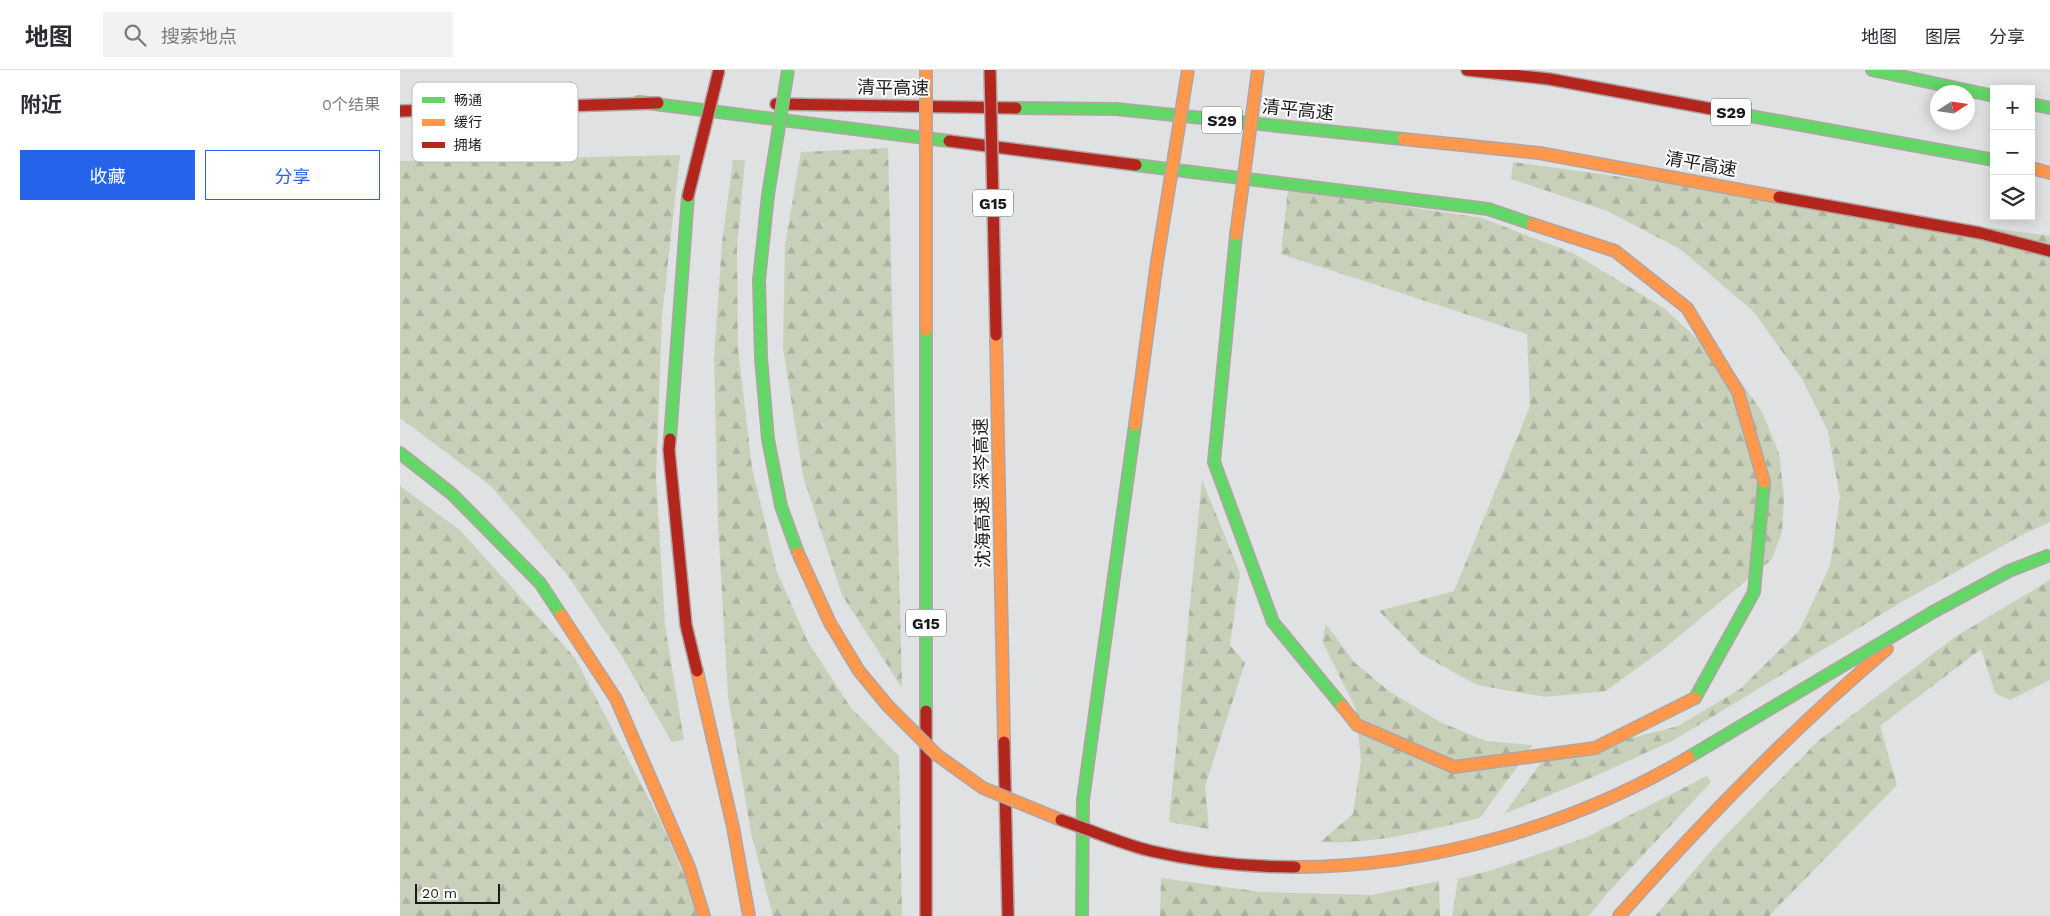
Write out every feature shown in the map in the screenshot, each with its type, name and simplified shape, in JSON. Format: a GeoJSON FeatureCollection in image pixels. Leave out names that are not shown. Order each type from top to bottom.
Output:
{"type":"FeatureCollection","features":[{"type":"Feature","properties":{"kind":"highway"},"geometry":{"type":"LineString","coordinates":[[719,70],[688,196],[669,450],[686,625],[733,827],[749,916]]}},
{"type":"Feature","properties":{"kind":"highway"},"geometry":{"type":"LineString","coordinates":[[788,70],[768,196],[759,280],[761,358],[768,439],[781,506],[803,567],[830,623],[859,671],[888,706],[936,755],[983,788],[1034,810],[1150,851],[1211,862],[1262,867],[1319,867],[1373,863],[1483,843],[1553,821],[1610,798],[1660,774],[1933,612],[2008,572],[2050,556]]}},
{"type":"Feature","properties":{"kind":"highway","name":"G15"},"geometry":{"type":"LineString","coordinates":[[926,70],[926,916]]}},
{"type":"Feature","properties":{"kind":"highway","name":"沈海高速 深岑高速"},"geometry":{"type":"LineString","coordinates":[[990,70],[1008,916]]}},
{"type":"Feature","properties":{"kind":"highway"},"geometry":{"type":"LineString","coordinates":[[1082,916],[1083,800],[1157,262],[1188,70]]}},
{"type":"Feature","properties":{"kind":"highway"},"geometry":{"type":"LineString","coordinates":[[639,102],[1488,209],[1615,251],[1687,308],[1738,392],[1764,481],[1754,592],[1696,697],[1596,748],[1454,767],[1357,725],[1273,622],[1214,462],[1236,234],[1258,70]]}},
{"type":"Feature","properties":{"kind":"highway","name":"S29"},"geometry":{"type":"LineString","coordinates":[[1467,70],[1548,79],[1990,159]]}},
{"type":"Feature","properties":{"kind":"highway"},"geometry":{"type":"LineString","coordinates":[[1872,70],[1990,95]]}},
{"type":"Feature","properties":{"kind":"highway"},"geometry":{"type":"LineString","coordinates":[[578,104],[639,102],[748,104]]}},
{"type":"Feature","properties":{"kind":"highway","name":"清平高速"},"geometry":{"type":"LineString","coordinates":[[768,104],[1116,109],[1539,153],[1970,231],[2050,251]]}},
{"type":"Feature","properties":{"kind":"highway"},"geometry":{"type":"LineString","coordinates":[[2035,105],[2050,108]]}},
{"type":"Feature","properties":{"kind":"highway"},"geometry":{"type":"LineString","coordinates":[[2035,169],[2050,173]]}},
{"type":"Feature","properties":{"kind":"highway"},"geometry":{"type":"LineString","coordinates":[[400,453],[452,494],[540,583],[616,699],[689,867],[704,916]]}},
{"type":"Feature","properties":{"kind":"highway"},"geometry":{"type":"LineString","coordinates":[[1619,916],[1700,825],[1781,742],[1847,681],[1933,612]]}},
{"type":"Feature","properties":{"kind":"green space"},"geometry":{"type":"Polygon","coordinates":[[[888,148],[902,688],[842,595],[803,476],[783,348],[785,245],[801,152],[888,148]]]}},
{"type":"Feature","properties":{"kind":"green space"},"geometry":{"type":"Polygon","coordinates":[[[680,155],[662,316],[656,477],[665,626],[684,740],[672,742],[621,655],[568,576],[491,486],[400,418],[400,161],[578,162],[578,157],[680,155]]]}},
{"type":"Feature","properties":{"kind":"green space"},"geometry":{"type":"Polygon","coordinates":[[[733,160],[745,160],[737,248],[738,349],[752,468],[777,572],[808,642],[851,708],[899,756],[902,916],[773,916],[751,833],[728,696],[718,523],[714,359],[722,243],[733,160]]]}},
{"type":"Feature","properties":{"kind":"green space"},"geometry":{"type":"Polygon","coordinates":[[[1513,162],[2050,236],[2050,522],[2024,534],[1905,600],[1672,741],[1504,814],[1551,749],[1620,741],[1678,726],[1740,689],[1799,631],[1830,566],[1840,497],[1828,431],[1802,379],[1753,311],[1680,249],[1607,211],[1511,179],[1513,162]]]}},
{"type":"Feature","properties":{"kind":"green space"},"geometry":{"type":"Polygon","coordinates":[[[1288,189],[1482,218],[1573,253],[1664,308],[1736,375],[1762,412],[1779,453],[1784,497],[1782,532],[1772,559],[1665,648],[1606,691],[1545,697],[1477,685],[1421,654],[1379,611],[1454,591],[1530,406],[1527,334],[1281,254],[1288,189]]]}},
{"type":"Feature","properties":{"kind":"green space"},"geometry":{"type":"Polygon","coordinates":[[[1202,480],[1240,573],[1230,645],[1245,663],[1205,786],[1209,829],[1169,822],[1202,480]]]}},
{"type":"Feature","properties":{"kind":"green space"},"geometry":{"type":"Polygon","coordinates":[[[400,486],[461,531],[575,658],[661,822],[702,916],[400,916],[400,486]]]}},
{"type":"Feature","properties":{"kind":"green space"},"geometry":{"type":"Polygon","coordinates":[[[2050,580],[2050,680],[2010,700],[1995,693],[1981,649],[1880,726],[1897,785],[1769,916],[1655,916],[1717,844],[1818,741],[1955,637],[2050,580]]]}},
{"type":"Feature","properties":{"kind":"green space"},"geometry":{"type":"Polygon","coordinates":[[[1326,624],[1354,662],[1390,692],[1440,722],[1486,741],[1533,745],[1480,818],[1381,839],[1320,842],[1353,814],[1361,761],[1356,709],[1322,641],[1326,624]]]}},
{"type":"Feature","properties":{"kind":"green space"},"geometry":{"type":"Polygon","coordinates":[[[1707,776],[1711,782],[1603,898],[1589,916],[1452,916],[1458,879],[1492,870],[1587,837],[1707,776]]]}},
{"type":"Feature","properties":{"kind":"green space"},"geometry":{"type":"Polygon","coordinates":[[[1161,878],[1261,892],[1372,895],[1439,881],[1440,916],[1160,916],[1161,878]]]}},
{"type":"Feature","properties":{"kind":"traffic: fast"},"geometry":{"type":"LineString","coordinates":[[788,70],[768,195],[759,280],[761,358],[768,439],[781,506],[798,553]]}},
{"type":"Feature","properties":{"kind":"traffic: fast"},"geometry":{"type":"LineString","coordinates":[[1872,70],[1990,95]]}},
{"type":"Feature","properties":{"kind":"traffic: fast"},"geometry":{"type":"LineString","coordinates":[[639,102],[949,141]]}},
{"type":"Feature","properties":{"kind":"traffic: fast"},"geometry":{"type":"LineString","coordinates":[[2035,105],[2050,108]]}},
{"type":"Feature","properties":{"kind":"traffic: fast"},"geometry":{"type":"LineString","coordinates":[[1016,108],[1116,109],[1403,139]]}},
{"type":"Feature","properties":{"kind":"traffic: fast"},"geometry":{"type":"LineString","coordinates":[[1734,113],[1990,159]]}},
{"type":"Feature","properties":{"kind":"traffic: fast"},"geometry":{"type":"LineString","coordinates":[[1136,165],[1488,209],[1532,224]]}},
{"type":"Feature","properties":{"kind":"traffic: fast"},"geometry":{"type":"LineString","coordinates":[[670,439],[688,196]]}},
{"type":"Feature","properties":{"kind":"traffic: fast"},"geometry":{"type":"LineString","coordinates":[[1236,235],[1214,462],[1273,622],[1342,706]]}},
{"type":"Feature","properties":{"kind":"traffic: fast"},"geometry":{"type":"LineString","coordinates":[[926,330],[926,711]]}},
{"type":"Feature","properties":{"kind":"traffic: fast"},"geometry":{"type":"LineString","coordinates":[[1082,916],[1083,800],[1135,425]]}},
{"type":"Feature","properties":{"kind":"traffic: fast"},"geometry":{"type":"LineString","coordinates":[[400,453],[452,494],[540,583],[561,615]]}},
{"type":"Feature","properties":{"kind":"traffic: fast"},"geometry":{"type":"LineString","coordinates":[[1695,698],[1754,592],[1764,482]]}},
{"type":"Feature","properties":{"kind":"traffic: fast"},"geometry":{"type":"LineString","coordinates":[[1689,757],[1933,612],[2009,571],[2050,555]]}},
{"type":"Feature","properties":{"kind":"traffic: slow"},"geometry":{"type":"LineString","coordinates":[[926,70],[926,330]]}},
{"type":"Feature","properties":{"kind":"traffic: slow"},"geometry":{"type":"LineString","coordinates":[[1157,262],[1188,70]]}},
{"type":"Feature","properties":{"kind":"traffic: slow"},"geometry":{"type":"LineString","coordinates":[[1236,235],[1258,70]]}},
{"type":"Feature","properties":{"kind":"traffic: slow"},"geometry":{"type":"LineString","coordinates":[[1403,139],[1539,153],[1779,197]]}},
{"type":"Feature","properties":{"kind":"traffic: slow"},"geometry":{"type":"LineString","coordinates":[[2035,169],[2050,173]]}},
{"type":"Feature","properties":{"kind":"traffic: slow"},"geometry":{"type":"LineString","coordinates":[[1532,224],[1615,251],[1687,308],[1738,392],[1764,482]]}},
{"type":"Feature","properties":{"kind":"traffic: slow"},"geometry":{"type":"LineString","coordinates":[[1135,425],[1157,262]]}},
{"type":"Feature","properties":{"kind":"traffic: slow"},"geometry":{"type":"LineString","coordinates":[[996,335],[1004,742]]}},
{"type":"Feature","properties":{"kind":"traffic: slow"},"geometry":{"type":"LineString","coordinates":[[798,553],[830,623],[859,671],[888,706],[937,755],[983,788],[1061,820]]}},
{"type":"Feature","properties":{"kind":"traffic: slow"},"geometry":{"type":"LineString","coordinates":[[561,615],[616,699],[689,867],[704,916]]}},
{"type":"Feature","properties":{"kind":"traffic: slow"},"geometry":{"type":"LineString","coordinates":[[1619,916],[1715,811],[1782,744],[1887,649]]}},
{"type":"Feature","properties":{"kind":"traffic: slow"},"geometry":{"type":"LineString","coordinates":[[697,671],[733,827],[749,916]]}},
{"type":"Feature","properties":{"kind":"traffic: slow"},"geometry":{"type":"LineString","coordinates":[[1342,706],[1357,725],[1454,767],[1595,748],[1695,698]]}},
{"type":"Feature","properties":{"kind":"traffic: slow"},"geometry":{"type":"LineString","coordinates":[[1295,867],[1397,860],[1499,838],[1549,822],[1597,803],[1644,782],[1689,757]]}},
{"type":"Feature","properties":{"kind":"traffic: jam"},"geometry":{"type":"LineString","coordinates":[[688,196],[719,70]]}},
{"type":"Feature","properties":{"kind":"traffic: jam"},"geometry":{"type":"LineString","coordinates":[[990,70],[996,335]]}},
{"type":"Feature","properties":{"kind":"traffic: jam"},"geometry":{"type":"LineString","coordinates":[[1467,70],[1549,79],[1734,113]]}},
{"type":"Feature","properties":{"kind":"traffic: jam"},"geometry":{"type":"LineString","coordinates":[[578,105],[658,103]]}},
{"type":"Feature","properties":{"kind":"traffic: jam"},"geometry":{"type":"LineString","coordinates":[[776,104],[1016,108]]}},
{"type":"Feature","properties":{"kind":"traffic: jam"},"geometry":{"type":"LineString","coordinates":[[400,111],[412,111]]}},
{"type":"Feature","properties":{"kind":"traffic: jam"},"geometry":{"type":"LineString","coordinates":[[949,141],[1136,165]]}},
{"type":"Feature","properties":{"kind":"traffic: jam"},"geometry":{"type":"LineString","coordinates":[[1779,197],[1980,233],[2050,251]]}},
{"type":"Feature","properties":{"kind":"traffic: jam"},"geometry":{"type":"LineString","coordinates":[[670,439],[669,450],[686,625],[697,671]]}},
{"type":"Feature","properties":{"kind":"traffic: jam"},"geometry":{"type":"LineString","coordinates":[[926,711],[926,916]]}},
{"type":"Feature","properties":{"kind":"traffic: jam"},"geometry":{"type":"LineString","coordinates":[[1004,742],[1008,916]]}},
{"type":"Feature","properties":{"kind":"traffic: jam"},"geometry":{"type":"LineString","coordinates":[[1061,820],[1128,845],[1169,855],[1223,863],[1295,867]]}}]}
